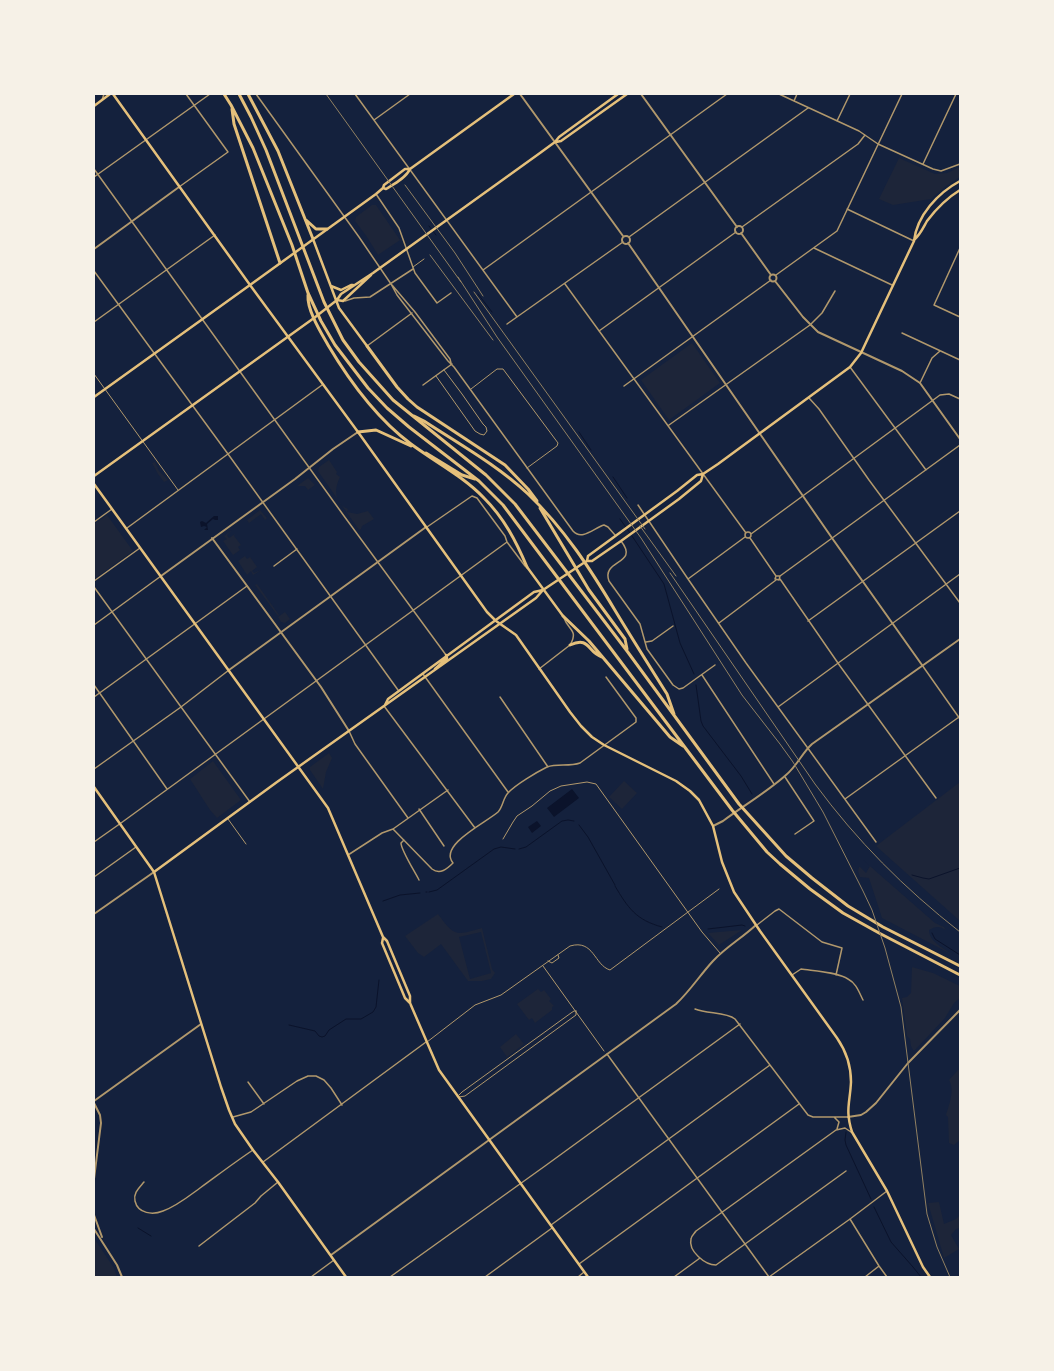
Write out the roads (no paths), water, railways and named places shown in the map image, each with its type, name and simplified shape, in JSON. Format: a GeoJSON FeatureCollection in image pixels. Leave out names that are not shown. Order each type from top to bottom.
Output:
{"type":"FeatureCollection","features":[{"type":"Feature","properties":{"kind":"highway"},"geometry":{"type":"LineString","coordinates":[[224,94],[253,148],[292,245],[308,293],[321,321],[351,367],[368,388],[409,427],[479,481],[510,513],[732,810],[767,852],[810,889],[849,916],[960,975]]}},
{"type":"Feature","properties":{"kind":"highway"},"geometry":{"type":"LineString","coordinates":[[239,94],[266,150],[324,302],[343,340],[359,362],[393,400],[486,475],[514,504],[627,651],[744,810],[786,856],[848,906],[960,966]]}},
{"type":"Feature","properties":{"kind":"highway"},"geometry":{"type":"LineString","coordinates":[[248,94],[278,151],[313,239]]}},
{"type":"Feature","properties":{"kind":"highway"},"geometry":{"type":"LineString","coordinates":[[231,105],[234,124],[280,263]]}},
{"type":"Feature","properties":{"kind":"highway"},"geometry":{"type":"LineString","coordinates":[[306,220],[316,229],[327,229]]}},
{"type":"Feature","properties":{"kind":"highway"},"geometry":{"type":"LineString","coordinates":[[308,293],[307,302],[317,324],[333,354],[365,400],[386,422],[411,444],[472,487],[490,504],[515,540],[527,567]]}},
{"type":"Feature","properties":{"kind":"highway"},"geometry":{"type":"LineString","coordinates":[[367,346],[408,399],[417,407],[500,462],[528,488],[536,499],[589,590],[624,639],[627,651]]}},
{"type":"Feature","properties":{"kind":"highway"},"geometry":{"type":"LineString","coordinates":[[409,414],[424,421],[504,474],[529,495],[560,528],[586,561],[667,694],[676,718]]}},
{"type":"Feature","properties":{"kind":"highway"},"geometry":{"type":"LineString","coordinates":[[358,432],[376,430],[427,453],[462,475],[479,481]]}},
{"type":"Feature","properties":{"kind":"highway"},"geometry":{"type":"LineString","coordinates":[[563,616],[603,657],[670,737],[686,748]]}},
{"type":"Feature","properties":{"kind":"highway"},"geometry":{"type":"LineString","coordinates":[[570,645],[579,642],[585,643],[598,656],[603,657]]}},
{"type":"Feature","properties":{"kind":"main road"},"geometry":{"type":"LineString","coordinates":[[94,106],[112,94],[487,612],[516,636],[581,726],[592,737],[604,745],[684,786],[699,800],[713,826],[722,862],[734,892],[845,1051],[849,1062],[851,1082],[848,1117],[852,1132],[887,1191],[916,1254],[923,1268],[930,1277]]}},
{"type":"Feature","properties":{"kind":"main road"},"geometry":{"type":"LineString","coordinates":[[94,397],[376,194],[383,188],[384,185],[405,170],[410,169],[514,94]]}},
{"type":"Feature","properties":{"kind":"main road"},"geometry":{"type":"LineString","coordinates":[[94,476],[287,337],[337,300],[340,294],[373,273],[555,142],[559,137],[618,94]]}},
{"type":"Feature","properties":{"kind":"main road"},"geometry":{"type":"LineString","coordinates":[[555,142],[561,142],[627,94]]}},
{"type":"Feature","properties":{"kind":"main road"},"geometry":{"type":"LineString","coordinates":[[383,188],[386,189],[408,174],[410,169]]}},
{"type":"Feature","properties":{"kind":"main road"},"geometry":{"type":"LineString","coordinates":[[914,241],[917,228],[931,205],[947,189],[960,181]]}},
{"type":"Feature","properties":{"kind":"main road"},"geometry":{"type":"LineString","coordinates":[[384,706],[388,699],[446,655],[496,621],[534,592],[543,590],[552,585],[579,566],[586,561],[588,556],[615,535],[697,475],[703,474],[850,367],[861,353],[914,241],[927,221],[944,202],[960,190]]}},
{"type":"Feature","properties":{"kind":"main road"},"geometry":{"type":"LineString","coordinates":[[313,239],[339,308],[367,346]]}},
{"type":"Feature","properties":{"kind":"main road"},"geometry":{"type":"LineString","coordinates":[[337,300],[343,301],[373,273]]}},
{"type":"Feature","properties":{"kind":"main road"},"geometry":{"type":"LineString","coordinates":[[330,285],[341,290],[354,285]]}},
{"type":"Feature","properties":{"kind":"main road"},"geometry":{"type":"LineString","coordinates":[[586,561],[592,561],[621,541],[701,481],[703,474]]}},
{"type":"Feature","properties":{"kind":"main road"},"geometry":{"type":"LineString","coordinates":[[94,484],[328,808],[383,937],[387,941],[410,996],[410,1003],[438,1070],[588,1277]]}},
{"type":"Feature","properties":{"kind":"main road"},"geometry":{"type":"LineString","coordinates":[[527,567],[563,616]]}},
{"type":"Feature","properties":{"kind":"main road"},"geometry":{"type":"LineString","coordinates":[[154,872],[536,598],[543,590]]}},
{"type":"Feature","properties":{"kind":"main road"},"geometry":{"type":"LineString","coordinates":[[434,671],[438,665],[447,658],[446,655]]}},
{"type":"Feature","properties":{"kind":"main road"},"geometry":{"type":"LineString","coordinates":[[94,787],[121,823],[154,872],[221,1088],[232,1118],[253,1150],[278,1182],[346,1277]]}},
{"type":"Feature","properties":{"kind":"street"},"geometry":{"type":"LineString","coordinates":[[101,100],[104,94]]}},
{"type":"Feature","properties":{"kind":"street"},"geometry":{"type":"LineString","coordinates":[[94,249],[228,152],[186,94]]}},
{"type":"Feature","properties":{"kind":"street"},"geometry":{"type":"LineString","coordinates":[[94,177],[210,94]]}},
{"type":"Feature","properties":{"kind":"street"},"geometry":{"type":"LineString","coordinates":[[256,94],[344,216],[374,261],[450,359],[452,364],[576,534],[579,536],[584,535],[604,525],[608,527],[615,535]]}},
{"type":"Feature","properties":{"kind":"street"},"geometry":{"type":"LineString","coordinates":[[356,94],[517,317]]}},
{"type":"Feature","properties":{"kind":"street"},"geometry":{"type":"LineString","coordinates":[[374,120],[410,94]]}},
{"type":"Feature","properties":{"kind":"street"},"geometry":{"type":"LineString","coordinates":[[520,94],[623,236],[623,242]]}},
{"type":"Feature","properties":{"kind":"street"},"geometry":{"type":"LineString","coordinates":[[641,94],[736,226],[736,232]]}},
{"type":"Feature","properties":{"kind":"street"},"geometry":{"type":"LineString","coordinates":[[483,270],[727,94]]}},
{"type":"Feature","properties":{"kind":"street"},"geometry":{"type":"LineString","coordinates":[[779,94],[866,135],[878,144],[933,169],[941,171],[960,164]]}},
{"type":"Feature","properties":{"kind":"street"},"geometry":{"type":"LineString","coordinates":[[794,101],[797,94]]}},
{"type":"Feature","properties":{"kind":"street"},"geometry":{"type":"LineString","coordinates":[[837,121],[850,94]]}},
{"type":"Feature","properties":{"kind":"street"},"geometry":{"type":"LineString","coordinates":[[772,275],[776,275],[837,231],[902,94]]}},
{"type":"Feature","properties":{"kind":"street"},"geometry":{"type":"LineString","coordinates":[[923,164],[956,94]]}},
{"type":"Feature","properties":{"kind":"street"},"geometry":{"type":"LineString","coordinates":[[623,236],[629,237],[808,108]]}},
{"type":"Feature","properties":{"kind":"street"},"geometry":{"type":"LineString","coordinates":[[736,226],[742,227],[858,144],[866,135]]}},
{"type":"Feature","properties":{"kind":"street"},"geometry":{"type":"LineString","coordinates":[[94,169],[276,420],[309,468],[446,655]]}},
{"type":"Feature","properties":{"kind":"street"},"geometry":{"type":"LineString","coordinates":[[376,194],[397,224],[413,268],[437,303],[451,293]]}},
{"type":"Feature","properties":{"kind":"street"},"geometry":{"type":"LineString","coordinates":[[847,209],[914,241]]}},
{"type":"Feature","properties":{"kind":"street"},"geometry":{"type":"LineString","coordinates":[[741,233],[743,230],[742,227]]}},
{"type":"Feature","properties":{"kind":"street"},"geometry":{"type":"LineString","coordinates":[[599,331],[736,232],[741,233],[772,275],[770,277],[771,280]]}},
{"type":"Feature","properties":{"kind":"street"},"geometry":{"type":"LineString","coordinates":[[94,322],[215,235]]}},
{"type":"Feature","properties":{"kind":"street"},"geometry":{"type":"LineString","coordinates":[[628,243],[630,240],[629,237]]}},
{"type":"Feature","properties":{"kind":"street"},"geometry":{"type":"LineString","coordinates":[[507,324],[623,242],[625,244],[628,243],[862,581],[960,718],[845,799]]}},
{"type":"Feature","properties":{"kind":"street"},"geometry":{"type":"LineString","coordinates":[[814,248],[892,285]]}},
{"type":"Feature","properties":{"kind":"street"},"geometry":{"type":"LineString","coordinates":[[960,248],[934,305],[960,317]]}},
{"type":"Feature","properties":{"kind":"street"},"geometry":{"type":"LineString","coordinates":[[343,301],[354,298],[367,298],[391,284],[424,259]]}},
{"type":"Feature","properties":{"kind":"street"},"geometry":{"type":"LineString","coordinates":[[94,271],[402,695]]}},
{"type":"Feature","properties":{"kind":"street"},"geometry":{"type":"LineString","coordinates":[[776,275],[777,278],[775,280],[810,325],[822,334],[902,371],[920,383],[960,439]]}},
{"type":"Feature","properties":{"kind":"street"},"geometry":{"type":"LineString","coordinates":[[624,386],[771,280],[775,280]]}},
{"type":"Feature","properties":{"kind":"street"},"geometry":{"type":"LineString","coordinates":[[391,284],[396,294],[448,361],[452,364]]}},
{"type":"Feature","properties":{"kind":"street"},"geometry":{"type":"LineString","coordinates":[[565,284],[746,533],[749,532],[751,534]]}},
{"type":"Feature","properties":{"kind":"street"},"geometry":{"type":"LineString","coordinates":[[668,426],[810,325],[822,313],[835,291]]}},
{"type":"Feature","properties":{"kind":"street"},"geometry":{"type":"LineString","coordinates":[[367,346],[415,312]]}},
{"type":"Feature","properties":{"kind":"street"},"geometry":{"type":"LineString","coordinates":[[902,333],[960,360]]}},
{"type":"Feature","properties":{"kind":"street"},"geometry":{"type":"LineString","coordinates":[[920,383],[932,358],[940,351]]}},
{"type":"Feature","properties":{"kind":"street"},"geometry":{"type":"LineString","coordinates":[[423,385],[452,364]]}},
{"type":"Feature","properties":{"kind":"street"},"geometry":{"type":"LineString","coordinates":[[850,367],[926,470]]}},
{"type":"Feature","properties":{"kind":"street"},"geometry":{"type":"LineString","coordinates":[[470,389],[497,368],[503,369],[558,443],[557,446],[527,468]]}},
{"type":"Feature","properties":{"kind":"street"},"geometry":{"type":"LineString","coordinates":[[436,376],[475,430],[484,435],[487,431],[486,427],[444,370]]}},
{"type":"Feature","properties":{"kind":"street"},"geometry":{"type":"LineString","coordinates":[[94,374],[178,490]]}},
{"type":"Feature","properties":{"kind":"street"},"geometry":{"type":"LineString","coordinates":[[126,528],[322,386]]}},
{"type":"Feature","properties":{"kind":"street"},"geometry":{"type":"LineString","coordinates":[[750,538],[751,534],[940,395],[949,394],[960,399]]}},
{"type":"Feature","properties":{"kind":"street"},"geometry":{"type":"LineString","coordinates":[[809,398],[819,409],[960,603]]}},
{"type":"Feature","properties":{"kind":"street"},"geometry":{"type":"LineString","coordinates":[[94,626],[358,432]]}},
{"type":"Feature","properties":{"kind":"street"},"geometry":{"type":"LineString","coordinates":[[776,576],[780,576],[960,445]]}},
{"type":"Feature","properties":{"kind":"street"},"geometry":{"type":"LineString","coordinates":[[94,770],[182,707],[281,632],[426,527],[472,496],[476,498],[527,567]]}},
{"type":"Feature","properties":{"kind":"street"},"geometry":{"type":"LineString","coordinates":[[638,505],[778,707],[876,842]]}},
{"type":"Feature","properties":{"kind":"street"},"geometry":{"type":"LineString","coordinates":[[94,522],[113,509]]}},
{"type":"Feature","properties":{"kind":"street"},"geometry":{"type":"LineString","coordinates":[[808,621],[960,511]]}},
{"type":"Feature","properties":{"kind":"street"},"geometry":{"type":"LineString","coordinates":[[688,579],[745,537],[746,533]]}},
{"type":"Feature","properties":{"kind":"street"},"geometry":{"type":"LineString","coordinates":[[745,537],[750,538],[776,576],[776,580]]}},
{"type":"Feature","properties":{"kind":"street"},"geometry":{"type":"LineString","coordinates":[[212,538],[316,681],[350,731],[355,744],[408,818]]}},
{"type":"Feature","properties":{"kind":"street"},"geometry":{"type":"LineString","coordinates":[[621,541],[627,549],[627,554],[609,570],[607,576],[640,624],[647,649],[675,687],[683,688],[715,666]]}},
{"type":"Feature","properties":{"kind":"street"},"geometry":{"type":"LineString","coordinates":[[94,842],[508,542]]}},
{"type":"Feature","properties":{"kind":"street"},"geometry":{"type":"LineString","coordinates":[[94,581],[140,548]]}},
{"type":"Feature","properties":{"kind":"street"},"geometry":{"type":"LineString","coordinates":[[274,566],[297,549]]}},
{"type":"Feature","properties":{"kind":"street"},"geometry":{"type":"LineString","coordinates":[[778,707],[960,574]]}},
{"type":"Feature","properties":{"kind":"street"},"geometry":{"type":"LineString","coordinates":[[780,576],[780,579],[808,621],[936,798]]}},
{"type":"Feature","properties":{"kind":"street"},"geometry":{"type":"LineString","coordinates":[[719,623],[776,580],[780,579]]}},
{"type":"Feature","properties":{"kind":"street"},"geometry":{"type":"LineString","coordinates":[[94,697],[247,586]]}},
{"type":"Feature","properties":{"kind":"street"},"geometry":{"type":"LineString","coordinates":[[94,587],[250,802]]}},
{"type":"Feature","properties":{"kind":"street"},"geometry":{"type":"LineString","coordinates":[[539,669],[570,645],[574,638],[570,627],[563,616]]}},
{"type":"Feature","properties":{"kind":"street"},"geometry":{"type":"LineString","coordinates":[[645,642],[652,641],[673,626]]}},
{"type":"Feature","properties":{"kind":"street"},"geometry":{"type":"LineString","coordinates":[[713,826],[720,823],[785,777],[808,748],[960,639]]}},
{"type":"Feature","properties":{"kind":"street"},"geometry":{"type":"LineString","coordinates":[[423,673],[508,792]]}},
{"type":"Feature","properties":{"kind":"street"},"geometry":{"type":"LineString","coordinates":[[702,675],[774,784]]}},
{"type":"Feature","properties":{"kind":"street"},"geometry":{"type":"LineString","coordinates":[[392,829],[435,871],[443,871],[453,863],[451,860],[451,855],[456,842],[499,811],[508,792],[548,766],[576,764],[637,721],[606,678]]}},
{"type":"Feature","properties":{"kind":"street"},"geometry":{"type":"LineString","coordinates":[[94,685],[167,789]]}},
{"type":"Feature","properties":{"kind":"street"},"geometry":{"type":"LineString","coordinates":[[500,697],[548,766]]}},
{"type":"Feature","properties":{"kind":"street"},"geometry":{"type":"LineString","coordinates":[[384,706],[475,828]]}},
{"type":"Feature","properties":{"kind":"street"},"geometry":{"type":"LineString","coordinates":[[785,777],[814,821],[795,834]]}},
{"type":"Feature","properties":{"kind":"street"},"geometry":{"type":"LineString","coordinates":[[503,840],[517,816],[550,791],[561,786],[590,782],[596,784],[688,912],[721,953]]}},
{"type":"Feature","properties":{"kind":"street"},"geometry":{"type":"LineString","coordinates":[[348,855],[382,833],[392,829],[448,790]]}},
{"type":"Feature","properties":{"kind":"street"},"geometry":{"type":"LineString","coordinates":[[419,809],[444,846]]}},
{"type":"Feature","properties":{"kind":"street"},"geometry":{"type":"LineString","coordinates":[[228,818],[246,844]]}},
{"type":"Feature","properties":{"kind":"street"},"geometry":{"type":"LineString","coordinates":[[404,840],[401,843],[401,848],[419,880]]}},
{"type":"Feature","properties":{"kind":"street"},"geometry":{"type":"LineString","coordinates":[[94,877],[137,846]]}},
{"type":"Feature","properties":{"kind":"street"},"geometry":{"type":"LineString","coordinates":[[94,914],[154,872]]}},
{"type":"Feature","properties":{"kind":"street"},"geometry":{"type":"LineString","coordinates":[[262,1162],[342,1105],[475,1005],[507,991],[570,946],[578,944],[591,950],[603,966],[610,970],[719,889]]}},
{"type":"Feature","properties":{"kind":"street"},"geometry":{"type":"LineString","coordinates":[[331,1255],[676,1004],[721,953],[775,910],[779,909],[822,942],[842,948],[836,975]]}},
{"type":"Feature","properties":{"kind":"street"},"geometry":{"type":"LineString","coordinates":[[548,961],[552,963],[559,958],[557,954]]}},
{"type":"Feature","properties":{"kind":"street"},"geometry":{"type":"LineString","coordinates":[[542,965],[604,1051]]}},
{"type":"Feature","properties":{"kind":"street"},"geometry":{"type":"LineString","coordinates":[[792,975],[801,969],[836,975],[849,979],[856,986],[863,1000]]}},
{"type":"Feature","properties":{"kind":"street"},"geometry":{"type":"LineString","coordinates":[[695,1009],[707,1013],[732,1016],[740,1024],[806,1113],[811,1116],[834,1117],[856,1116],[866,1112],[876,1103],[908,1063],[960,1010]]}},
{"type":"Feature","properties":{"kind":"street"},"geometry":{"type":"LineString","coordinates":[[458,1097],[465,1096],[576,1015],[576,1011]]}},
{"type":"Feature","properties":{"kind":"street"},"geometry":{"type":"LineString","coordinates":[[458,1097],[462,1092],[576,1011]]}},
{"type":"Feature","properties":{"kind":"street"},"geometry":{"type":"LineString","coordinates":[[94,1179],[101,1123],[100,1115],[94,1102],[201,1024]]}},
{"type":"Feature","properties":{"kind":"street"},"geometry":{"type":"LineString","coordinates":[[390,1277],[740,1024]]}},
{"type":"Feature","properties":{"kind":"street"},"geometry":{"type":"LineString","coordinates":[[607,1054],[769,1277],[887,1191]]}},
{"type":"Feature","properties":{"kind":"street"},"geometry":{"type":"LineString","coordinates":[[485,1277],[770,1065]]}},
{"type":"Feature","properties":{"kind":"street"},"geometry":{"type":"LineString","coordinates":[[232,1118],[252,1112],[297,1081],[308,1076],[316,1076],[324,1080],[342,1105]]}},
{"type":"Feature","properties":{"kind":"street"},"geometry":{"type":"LineString","coordinates":[[248,1082],[264,1104]]}},
{"type":"Feature","properties":{"kind":"street"},"geometry":{"type":"LineString","coordinates":[[579,1264],[698,1179],[799,1104]]}},
{"type":"Feature","properties":{"kind":"street"},"geometry":{"type":"LineString","coordinates":[[834,1117],[839,1122],[836,1130]]}},
{"type":"Feature","properties":{"kind":"street"},"geometry":{"type":"LineString","coordinates":[[846,1171],[716,1265],[708,1264],[700,1258],[692,1248],[690,1242],[691,1237],[696,1231],[836,1130],[845,1128],[852,1132]]}},
{"type":"Feature","properties":{"kind":"street"},"geometry":{"type":"LineString","coordinates":[[144,1182],[137,1190],[135,1196],[138,1207],[149,1213],[163,1211],[182,1201],[253,1150]]}},
{"type":"Feature","properties":{"kind":"street"},"geometry":{"type":"LineString","coordinates":[[199,1246],[256,1202],[278,1182]]}},
{"type":"Feature","properties":{"kind":"street"},"geometry":{"type":"LineString","coordinates":[[94,1214],[103,1240]]}},
{"type":"Feature","properties":{"kind":"street"},"geometry":{"type":"LineString","coordinates":[[850,1219],[887,1277]]}},
{"type":"Feature","properties":{"kind":"street"},"geometry":{"type":"LineString","coordinates":[[94,1229],[103,1240],[122,1277]]}},
{"type":"Feature","properties":{"kind":"street"},"geometry":{"type":"LineString","coordinates":[[674,1277],[700,1258]]}},
{"type":"Feature","properties":{"kind":"street"},"geometry":{"type":"LineString","coordinates":[[311,1277],[334,1260]]}},
{"type":"Feature","properties":{"kind":"street"},"geometry":{"type":"LineString","coordinates":[[865,1277],[879,1266]]}},
{"type":"Feature","properties":{"kind":"street"},"geometry":{"type":"LineString","coordinates":[[578,1277],[584,1272]]}},
{"type":"Feature","properties":{"kind":"waterway"},"geometry":{"type":"LineString","coordinates":[[429,226],[436,235]]}},
{"type":"Feature","properties":{"kind":"waterway"},"geometry":{"type":"LineString","coordinates":[[478,294],[492,312]]}},
{"type":"Feature","properties":{"kind":"waterway"},"geometry":{"type":"LineString","coordinates":[[579,432],[591,450]]}},
{"type":"Feature","properties":{"kind":"waterway"},"geometry":{"type":"LineString","coordinates":[[613,477],[627,498]]}},
{"type":"Feature","properties":{"kind":"waterway"},"geometry":{"type":"LineString","coordinates":[[620,519],[630,533]]}},
{"type":"Feature","properties":{"kind":"waterway"},"geometry":{"type":"LineString","coordinates":[[632,536],[664,584],[680,643],[694,674]]}},
{"type":"Feature","properties":{"kind":"waterway"},"geometry":{"type":"LineString","coordinates":[[696,685],[703,726],[741,776],[752,794]]}},
{"type":"Feature","properties":{"kind":"waterway"},"geometry":{"type":"LineString","coordinates":[[519,849],[526,847],[562,821],[574,821]]}},
{"type":"Feature","properties":{"kind":"waterway"},"geometry":{"type":"LineString","coordinates":[[579,825],[588,837],[615,885]]}},
{"type":"Feature","properties":{"kind":"waterway"},"geometry":{"type":"LineString","coordinates":[[429,892],[437,890],[494,849],[501,847],[515,849]]}},
{"type":"Feature","properties":{"kind":"waterway"},"geometry":{"type":"LineString","coordinates":[[912,875],[929,879],[960,868]]}},
{"type":"Feature","properties":{"kind":"waterway"},"geometry":{"type":"LineString","coordinates":[[615,886],[624,901],[639,917],[662,927]]}},
{"type":"Feature","properties":{"kind":"waterway"},"geometry":{"type":"LineString","coordinates":[[383,901],[400,895],[420,893]]}},
{"type":"Feature","properties":{"kind":"waterway"},"geometry":{"type":"LineString","coordinates":[[708,929],[742,925],[745,926]]}},
{"type":"Feature","properties":{"kind":"waterway"},"geometry":{"type":"LineString","coordinates":[[932,933],[935,939],[960,955]]}},
{"type":"Feature","properties":{"kind":"waterway"},"geometry":{"type":"LineString","coordinates":[[289,1025],[315,1031],[322,1037],[325,1036],[329,1030],[346,1019],[361,1019],[373,1012],[376,1007],[379,980]]}},
{"type":"Feature","properties":{"kind":"waterway"},"geometry":{"type":"LineString","coordinates":[[846,1132],[846,1145],[871,1199]]}},
{"type":"Feature","properties":{"kind":"waterway"},"geometry":{"type":"LineString","coordinates":[[874,1207],[891,1242],[921,1277]]}},
{"type":"Feature","properties":{"kind":"waterway"},"geometry":{"type":"LineString","coordinates":[[138,1228],[151,1236]]}},
{"type":"Feature","properties":{"kind":"railway"},"geometry":{"type":"LineString","coordinates":[[326,94],[461,282]]}},
{"type":"Feature","properties":{"kind":"railway"},"geometry":{"type":"LineString","coordinates":[[405,185],[455,253],[483,296]]}},
{"type":"Feature","properties":{"kind":"railway"},"geometry":{"type":"LineString","coordinates":[[430,255],[493,340]]}},
{"type":"Feature","properties":{"kind":"railway"},"geometry":{"type":"LineString","coordinates":[[458,277],[497,337],[641,538],[742,695],[793,762],[823,812],[863,891],[872,910],[885,948],[901,1007],[927,1214],[937,1247],[950,1277]]}},
{"type":"Feature","properties":{"kind":"railway"},"geometry":{"type":"LineString","coordinates":[[474,292],[645,529]]}},
{"type":"Feature","properties":{"kind":"railway"},"geometry":{"type":"LineString","coordinates":[[640,526],[676,576]]}},
{"type":"Feature","properties":{"kind":"railway"},"geometry":{"type":"LineString","coordinates":[[670,573],[831,805],[882,863],[960,932]]}}]}
